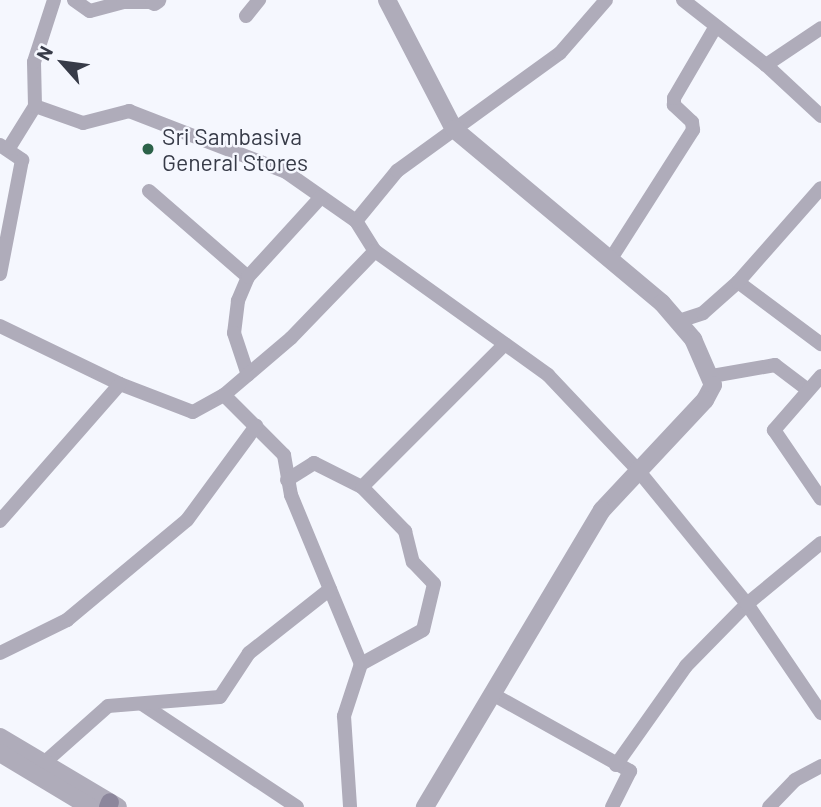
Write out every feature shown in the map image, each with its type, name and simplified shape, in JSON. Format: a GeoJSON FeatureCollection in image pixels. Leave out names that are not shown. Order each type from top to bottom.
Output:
{"type":"FeatureCollection","features":[{"type":"Feature","properties":{"kind":"street"},"geometry":{"type":"LineString","coordinates":[[0,274],[22,160],[5,146],[35,106],[34,62],[54,0]]}},
{"type":"Feature","properties":{"kind":"street"},"geometry":{"type":"LineString","coordinates":[[74,0],[90,11],[123,2],[156,1]]}},
{"type":"Feature","properties":{"kind":"street"},"geometry":{"type":"LineString","coordinates":[[246,16],[259,0]]}},
{"type":"Feature","properties":{"kind":"street"},"geometry":{"type":"LineString","coordinates":[[387,0],[454,129],[612,257],[679,321],[712,376],[713,385],[705,400],[637,469],[602,510],[569,561],[494,695],[425,807]]}},
{"type":"Feature","properties":{"kind":"street"},"geometry":{"type":"LineString","coordinates":[[356,222],[397,172],[454,129],[507,95],[560,53],[606,0]]}},
{"type":"Feature","properties":{"kind":"street"},"geometry":{"type":"LineString","coordinates":[[683,0],[766,65],[821,116]]}},
{"type":"Feature","properties":{"kind":"street"},"geometry":{"type":"LineString","coordinates":[[612,257],[693,130],[692,122],[674,105],[674,98],[716,26]]}},
{"type":"Feature","properties":{"kind":"street"},"geometry":{"type":"LineString","coordinates":[[766,65],[821,28]]}},
{"type":"Feature","properties":{"kind":"street"},"geometry":{"type":"LineString","coordinates":[[35,106],[83,123],[129,111],[286,172],[356,222],[375,251],[548,375],[637,469],[747,604],[821,713]]}},
{"type":"Feature","properties":{"kind":"street"},"geometry":{"type":"LineString","coordinates":[[679,321],[703,313],[738,282],[821,188]]}},
{"type":"Feature","properties":{"kind":"street"},"geometry":{"type":"LineString","coordinates":[[149,191],[248,277]]}},
{"type":"Feature","properties":{"kind":"street"},"geometry":{"type":"LineString","coordinates":[[248,375],[234,333],[238,301],[248,277],[321,197]]}},
{"type":"Feature","properties":{"kind":"street"},"geometry":{"type":"LineString","coordinates":[[0,326],[120,384],[185,411],[201,408],[224,395],[248,375],[375,251]]}},
{"type":"Feature","properties":{"kind":"street"},"geometry":{"type":"LineString","coordinates":[[738,282],[821,344]]}},
{"type":"Feature","properties":{"kind":"street"},"geometry":{"type":"LineString","coordinates":[[362,487],[505,344]]}},
{"type":"Feature","properties":{"kind":"street"},"geometry":{"type":"LineString","coordinates":[[712,376],[775,365],[808,390]]}},
{"type":"Feature","properties":{"kind":"street"},"geometry":{"type":"LineString","coordinates":[[821,376],[774,430],[821,499]]}},
{"type":"Feature","properties":{"kind":"street"},"geometry":{"type":"LineString","coordinates":[[0,521],[120,384]]}},
{"type":"Feature","properties":{"kind":"street"},"geometry":{"type":"LineString","coordinates":[[224,395],[284,455],[287,480],[361,664],[344,716],[351,807]]}},
{"type":"Feature","properties":{"kind":"street"},"geometry":{"type":"LineString","coordinates":[[0,653],[67,620],[187,520],[256,426]]}},
{"type":"Feature","properties":{"kind":"street"},"geometry":{"type":"LineString","coordinates":[[287,480],[314,463],[362,487],[405,531],[413,562],[430,578],[434,592],[427,622],[417,636],[361,664]]}},
{"type":"Feature","properties":{"kind":"street"},"geometry":{"type":"LineString","coordinates":[[616,765],[686,666],[747,604],[821,543]]}},
{"type":"Feature","properties":{"kind":"street"},"geometry":{"type":"LineString","coordinates":[[41,769],[108,706],[220,697],[249,653],[330,589]]}},
{"type":"Feature","properties":{"kind":"street"},"geometry":{"type":"LineString","coordinates":[[494,695],[630,771],[612,807]]}},
{"type":"Feature","properties":{"kind":"street"},"geometry":{"type":"LineString","coordinates":[[142,704],[297,807]]}},
{"type":"Feature","properties":{"kind":"street"},"geometry":{"type":"LineString","coordinates":[[0,737],[90,807]]}},
{"type":"Feature","properties":{"kind":"street"},"geometry":{"type":"LineString","coordinates":[[0,753],[41,769],[112,805]]}},
{"type":"Feature","properties":{"kind":"street"},"geometry":{"type":"LineString","coordinates":[[769,807],[795,780],[821,766]]}},
{"type":"Feature","properties":{"kind":"place","name":"Sri Sambasiva General Stores"},"geometry":{"type":"Point","coordinates":[148,149]}}]}
